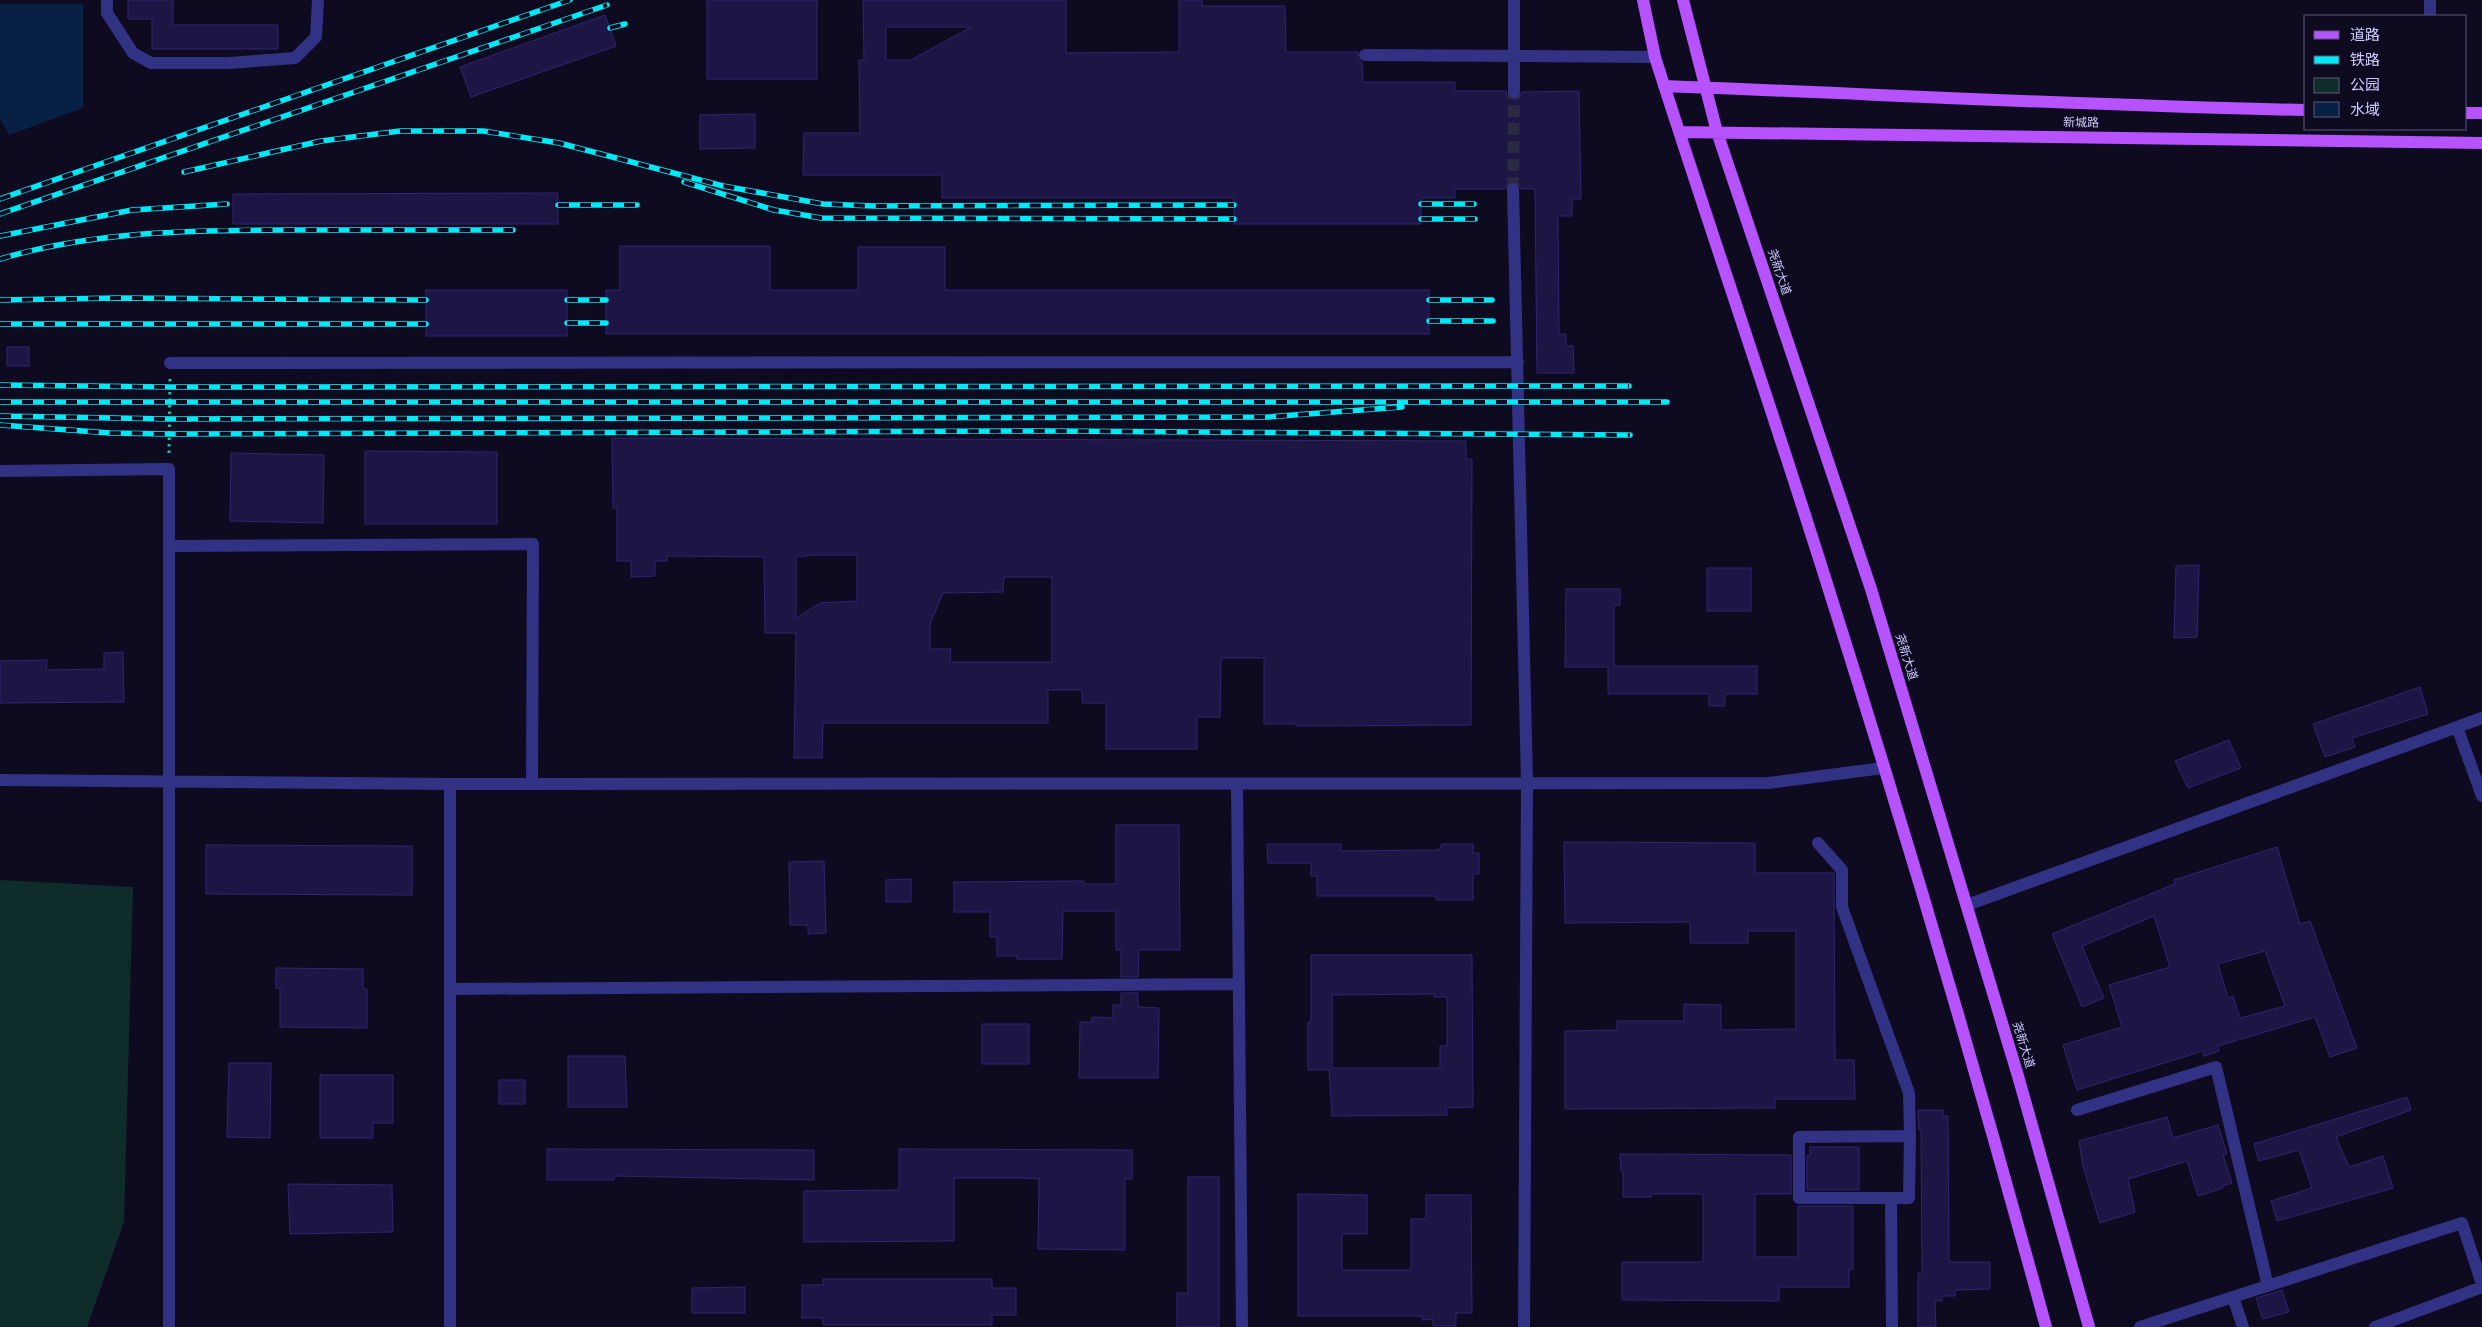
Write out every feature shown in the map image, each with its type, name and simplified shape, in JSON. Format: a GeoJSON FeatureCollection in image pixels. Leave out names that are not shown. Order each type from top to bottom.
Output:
{"type":"FeatureCollection","features":[{"type":"Feature","properties":{"kind":"main road"},"geometry":{"type":"LineString","coordinates":[[1643,0],[1655,57],[1664,86],[1833,602],[1884,768],[1981,1090],[2046,1327]]}},
{"type":"Feature","properties":{"kind":"main road","name":"尧新大道"},"geometry":{"type":"LineString","coordinates":[[1684,0],[1704,87],[1717,132],[1871,589],[2018,1076],[2089,1327]]}},
{"type":"Feature","properties":{"kind":"main road","name":"新城路"},"geometry":{"type":"LineString","coordinates":[[1664,86],[1768,88],[2132,106],[2304,110]]}},
{"type":"Feature","properties":{"kind":"main road"},"geometry":{"type":"LineString","coordinates":[[2467,113],[2482,113]]}},
{"type":"Feature","properties":{"kind":"main road","name":"新城路"},"geometry":{"type":"LineString","coordinates":[[1679,132],[2482,143]]}},
{"type":"Feature","properties":{"kind":"lane"},"geometry":{"type":"LineString","coordinates":[[107,0],[107,13],[133,53],[150,63],[229,63],[295,58],[316,37],[318,0]]}},
{"type":"Feature","properties":{"kind":"lane"},"geometry":{"type":"LineString","coordinates":[[1514,0],[1514,92]]}},
{"type":"Feature","properties":{"kind":"lane"},"geometry":{"type":"LineString","coordinates":[[2430,0],[2430,15]]}},
{"type":"Feature","properties":{"kind":"lane"},"geometry":{"type":"LineString","coordinates":[[1365,55],[1655,57]]}},
{"type":"Feature","properties":{"kind":"lane"},"geometry":{"type":"LineString","coordinates":[[1513,188],[1527,783],[1524,1327]]}},
{"type":"Feature","properties":{"kind":"lane"},"geometry":{"type":"LineString","coordinates":[[170,363],[1518,362]]}},
{"type":"Feature","properties":{"kind":"lane"},"geometry":{"type":"LineString","coordinates":[[0,471],[169,469],[169,1327]]}},
{"type":"Feature","properties":{"kind":"lane"},"geometry":{"type":"LineString","coordinates":[[170,546],[534,544],[532,784]]}},
{"type":"Feature","properties":{"kind":"lane"},"geometry":{"type":"LineString","coordinates":[[1966,905],[2482,718]]}},
{"type":"Feature","properties":{"kind":"lane"},"geometry":{"type":"LineString","coordinates":[[2457,728],[2482,796]]}},
{"type":"Feature","properties":{"kind":"lane"},"geometry":{"type":"LineString","coordinates":[[0,780],[450,784],[1768,783],[1884,768]]}},
{"type":"Feature","properties":{"kind":"lane"},"geometry":{"type":"LineString","coordinates":[[450,784],[450,1327]]}},
{"type":"Feature","properties":{"kind":"lane"},"geometry":{"type":"LineString","coordinates":[[1237,784],[1242,1327]]}},
{"type":"Feature","properties":{"kind":"lane"},"geometry":{"type":"LineString","coordinates":[[1818,843],[1842,870],[1842,907],[1909,1093],[1910,1136],[1909,1198],[1799,1198],[1799,1137],[1910,1136]]}},
{"type":"Feature","properties":{"kind":"lane"},"geometry":{"type":"LineString","coordinates":[[450,989],[1239,984]]}},
{"type":"Feature","properties":{"kind":"lane"},"geometry":{"type":"LineString","coordinates":[[2077,1110],[2216,1067],[2268,1286]]}},
{"type":"Feature","properties":{"kind":"lane"},"geometry":{"type":"LineString","coordinates":[[1892,1198],[1892,1327]]}},
{"type":"Feature","properties":{"kind":"lane"},"geometry":{"type":"LineString","coordinates":[[2140,1327],[2462,1224],[2482,1286],[2375,1327]]}},
{"type":"Feature","properties":{"kind":"lane"},"geometry":{"type":"LineString","coordinates":[[2233,1297],[2243,1327]]}},
{"type":"Feature","properties":{"kind":"path"},"geometry":{"type":"LineString","coordinates":[[169,469],[170,363]]}},
{"type":"Feature","properties":{"kind":"green space"},"geometry":{"type":"Polygon","coordinates":[[[0,880],[133,887],[124,1222],[87,1327],[0,1327],[0,880]]]}},
{"type":"Feature","properties":{"kind":"water"},"geometry":{"type":"Polygon","coordinates":[[[0,4],[83,4],[83,108],[9,135],[0,119],[0,4]]]}},
{"type":"Feature","properties":{"kind":"building"},"geometry":{"type":"Polygon","coordinates":[[[128,0],[173,0],[173,25],[278,25],[278,49],[152,49],[152,19],[128,19],[128,0]]]}},
{"type":"Feature","properties":{"kind":"building"},"geometry":{"type":"Polygon","coordinates":[[[707,0],[817,0],[817,79],[707,79],[707,0]]]}},
{"type":"Feature","properties":{"kind":"building"},"geometry":{"type":"Polygon","coordinates":[[[863,0],[1066,0],[1066,53],[1179,52],[1179,0],[1202,0],[1202,6],[1285,6],[1286,52],[1358,52],[1358,59],[1362,62],[1363,82],[1455,82],[1455,91],[1506,91],[1507,96],[1514,100],[1518,99],[1522,92],[1579,91],[1581,199],[1572,199],[1572,216],[1558,216],[1559,334],[1566,334],[1566,346],[1573,346],[1574,373],[1537,373],[1535,189],[1521,189],[1516,182],[1509,182],[1505,189],[1455,189],[1455,198],[1421,198],[1421,224],[1234,224],[1234,198],[942,198],[942,175],[803,175],[804,133],[860,133],[859,60],[864,60],[863,0]],[[886,27],[886,60],[911,60],[971,27],[886,27]]]}},
{"type":"Feature","properties":{"kind":"building"},"geometry":{"type":"Polygon","coordinates":[[[605,15],[616,46],[471,97],[460,67],[605,15]]]}},
{"type":"Feature","properties":{"kind":"building"},"geometry":{"type":"Polygon","coordinates":[[[755,114],[755,148],[700,149],[700,115],[755,114]]]}},
{"type":"Feature","properties":{"kind":"building"},"geometry":{"type":"Polygon","coordinates":[[[558,193],[558,224],[233,224],[233,194],[558,193]]]}},
{"type":"Feature","properties":{"kind":"building"},"geometry":{"type":"Polygon","coordinates":[[[620,246],[770,246],[770,290],[858,290],[858,247],[945,247],[945,290],[1429,290],[1429,334],[606,334],[606,290],[620,290],[620,246]]]}},
{"type":"Feature","properties":{"kind":"building"},"geometry":{"type":"Polygon","coordinates":[[[426,290],[567,290],[567,336],[426,336],[426,290]]]}},
{"type":"Feature","properties":{"kind":"building"},"geometry":{"type":"Polygon","coordinates":[[[7,347],[29,347],[29,366],[7,366],[7,347]]]}},
{"type":"Feature","properties":{"kind":"building"},"geometry":{"type":"Polygon","coordinates":[[[612,438],[1466,441],[1466,459],[1472,459],[1471,725],[1296,726],[1296,724],[1264,724],[1264,658],[1221,658],[1220,717],[1197,717],[1197,749],[1106,749],[1106,703],[1082,703],[1082,690],[1048,690],[1048,723],[823,723],[822,758],[794,758],[796,633],[765,633],[764,557],[667,556],[667,561],[655,561],[655,576],[631,577],[631,561],[617,561],[617,508],[613,508],[612,438]],[[857,555],[796,557],[796,618],[820,603],[857,601],[857,555]],[[1004,577],[1003,592],[943,593],[930,624],[930,649],[951,649],[950,662],[1052,662],[1052,577],[1004,577]]]}},
{"type":"Feature","properties":{"kind":"building"},"geometry":{"type":"Polygon","coordinates":[[[365,451],[497,452],[497,524],[365,524],[365,451]]]}},
{"type":"Feature","properties":{"kind":"building"},"geometry":{"type":"Polygon","coordinates":[[[231,453],[324,455],[323,523],[230,521],[231,453]]]}},
{"type":"Feature","properties":{"kind":"building"},"geometry":{"type":"Polygon","coordinates":[[[2199,565],[2197,637],[2174,638],[2176,566],[2199,565]]]}},
{"type":"Feature","properties":{"kind":"building"},"geometry":{"type":"Polygon","coordinates":[[[1707,568],[1751,568],[1751,611],[1707,611],[1707,568]]]}},
{"type":"Feature","properties":{"kind":"building"},"geometry":{"type":"Polygon","coordinates":[[[1566,589],[1620,589],[1620,605],[1614,605],[1614,666],[1757,666],[1757,694],[1725,694],[1725,706],[1709,706],[1709,694],[1608,694],[1608,667],[1565,667],[1566,589]]]}},
{"type":"Feature","properties":{"kind":"building"},"geometry":{"type":"Polygon","coordinates":[[[123,652],[124,702],[0,703],[0,661],[47,660],[46,670],[104,669],[104,653],[123,652]]]}},
{"type":"Feature","properties":{"kind":"building"},"geometry":{"type":"Polygon","coordinates":[[[2420,687],[2428,714],[2352,738],[2355,747],[2325,757],[2313,724],[2420,687]]]}},
{"type":"Feature","properties":{"kind":"building"},"geometry":{"type":"Polygon","coordinates":[[[2229,740],[2241,768],[2188,788],[2175,761],[2229,740]]]}},
{"type":"Feature","properties":{"kind":"building"},"geometry":{"type":"Polygon","coordinates":[[[1116,825],[1179,825],[1180,950],[1139,950],[1138,977],[1121,977],[1121,950],[1116,950],[1116,911],[1063,911],[1062,959],[1017,959],[1017,956],[997,956],[997,937],[990,937],[990,912],[954,912],[954,882],[1084,881],[1084,884],[1116,884],[1116,825]]]}},
{"type":"Feature","properties":{"kind":"building"},"geometry":{"type":"Polygon","coordinates":[[[1564,842],[1755,843],[1755,873],[1834,873],[1835,1060],[1854,1060],[1855,1099],[1775,1099],[1775,1108],[1565,1109],[1565,1031],[1617,1030],[1617,1021],[1684,1021],[1684,1004],[1721,1005],[1721,1030],[1796,1029],[1796,931],[1748,931],[1748,943],[1690,943],[1690,922],[1565,923],[1564,842]]]}},
{"type":"Feature","properties":{"kind":"building"},"geometry":{"type":"Polygon","coordinates":[[[1267,844],[1341,844],[1341,851],[1439,850],[1442,844],[1473,844],[1473,853],[1479,853],[1479,874],[1473,874],[1473,900],[1436,900],[1436,896],[1317,896],[1317,876],[1311,876],[1311,863],[1268,863],[1267,844]]]}},
{"type":"Feature","properties":{"kind":"building"},"geometry":{"type":"Polygon","coordinates":[[[206,845],[412,846],[412,895],[206,894],[206,845]]]}},
{"type":"Feature","properties":{"kind":"building"},"geometry":{"type":"Polygon","coordinates":[[[2277,847],[2300,924],[2310,921],[2357,1048],[2330,1057],[2315,1017],[2218,1046],[2219,1051],[2204,1056],[2203,1051],[2077,1090],[2063,1045],[2122,1027],[2109,985],[2170,967],[2154,916],[2082,946],[2104,998],[2082,1007],[2052,934],[2175,884],[2174,880],[2277,847]],[[2265,951],[2218,964],[2228,998],[2233,996],[2240,1018],[2285,1006],[2265,951]]]}},
{"type":"Feature","properties":{"kind":"building"},"geometry":{"type":"Polygon","coordinates":[[[824,861],[826,933],[808,934],[808,925],[790,925],[789,862],[824,861]]]}},
{"type":"Feature","properties":{"kind":"building"},"geometry":{"type":"Polygon","coordinates":[[[911,879],[911,902],[886,902],[886,880],[911,879]]]}},
{"type":"Feature","properties":{"kind":"building"},"geometry":{"type":"Polygon","coordinates":[[[1311,955],[1472,955],[1473,1107],[1446,1108],[1447,1115],[1332,1116],[1329,1070],[1308,1070],[1308,1022],[1311,1022],[1311,955]],[[1434,994],[1332,995],[1332,1068],[1440,1068],[1440,1046],[1447,1046],[1447,997],[1434,997],[1434,994]]]}},
{"type":"Feature","properties":{"kind":"building"},"geometry":{"type":"Polygon","coordinates":[[[276,968],[363,969],[363,989],[367,989],[367,1028],[280,1027],[280,988],[276,988],[276,968]]]}},
{"type":"Feature","properties":{"kind":"building"},"geometry":{"type":"Polygon","coordinates":[[[1121,993],[1138,993],[1138,1007],[1159,1008],[1158,1078],[1079,1078],[1080,1022],[1092,1022],[1092,1017],[1113,1018],[1113,1005],[1121,1005],[1121,993]]]}},
{"type":"Feature","properties":{"kind":"building"},"geometry":{"type":"Polygon","coordinates":[[[982,1024],[1029,1024],[1029,1064],[982,1064],[982,1024]]]}},
{"type":"Feature","properties":{"kind":"building"},"geometry":{"type":"Polygon","coordinates":[[[568,1056],[625,1056],[627,1107],[568,1107],[568,1056]]]}},
{"type":"Feature","properties":{"kind":"building"},"geometry":{"type":"Polygon","coordinates":[[[229,1063],[271,1063],[270,1138],[227,1137],[229,1063]]]}},
{"type":"Feature","properties":{"kind":"building"},"geometry":{"type":"Polygon","coordinates":[[[320,1075],[393,1075],[393,1123],[373,1123],[373,1138],[320,1138],[320,1075]]]}},
{"type":"Feature","properties":{"kind":"building"},"geometry":{"type":"Polygon","coordinates":[[[499,1080],[525,1080],[525,1104],[499,1104],[499,1080]]]}},
{"type":"Feature","properties":{"kind":"building"},"geometry":{"type":"Polygon","coordinates":[[[2407,1097],[2411,1110],[2336,1137],[2349,1167],[2383,1156],[2393,1188],[2277,1221],[2271,1201],[2312,1188],[2299,1150],[2259,1161],[2254,1144],[2407,1097]]]}},
{"type":"Feature","properties":{"kind":"building"},"geometry":{"type":"Polygon","coordinates":[[[1918,1110],[1943,1110],[1943,1116],[1948,1116],[1949,1262],[1990,1262],[1990,1289],[1955,1290],[1955,1296],[1942,1296],[1942,1301],[1935,1301],[1936,1327],[1918,1327],[1918,1273],[1922,1273],[1921,1130],[1919,1130],[1918,1110]]]}},
{"type":"Feature","properties":{"kind":"building"},"geometry":{"type":"Polygon","coordinates":[[[2167,1117],[2173,1138],[2218,1125],[2227,1154],[2223,1155],[2232,1183],[2198,1196],[2187,1161],[2128,1179],[2135,1212],[2100,1223],[2083,1166],[2079,1141],[2167,1117]]]}},
{"type":"Feature","properties":{"kind":"building"},"geometry":{"type":"Polygon","coordinates":[[[1810,1147],[1859,1147],[1859,1190],[1807,1190],[1807,1155],[1810,1156],[1810,1147]]]}},
{"type":"Feature","properties":{"kind":"building"},"geometry":{"type":"Polygon","coordinates":[[[547,1149],[814,1150],[814,1180],[614,1176],[614,1180],[547,1180],[547,1149]]]}},
{"type":"Feature","properties":{"kind":"building"},"geometry":{"type":"Polygon","coordinates":[[[899,1149],[1132,1150],[1132,1179],[1125,1179],[1125,1250],[1038,1249],[1039,1179],[1025,1178],[954,1178],[954,1241],[804,1242],[804,1191],[899,1190],[899,1149]]]}},
{"type":"Feature","properties":{"kind":"building"},"geometry":{"type":"Polygon","coordinates":[[[1620,1154],[1791,1155],[1791,1194],[1755,1194],[1755,1257],[1798,1257],[1798,1206],[1853,1206],[1853,1269],[1849,1269],[1849,1287],[1779,1287],[1779,1301],[1622,1300],[1622,1262],[1703,1262],[1703,1194],[1651,1194],[1651,1197],[1623,1197],[1623,1171],[1621,1171],[1620,1154]]]}},
{"type":"Feature","properties":{"kind":"building"},"geometry":{"type":"Polygon","coordinates":[[[1188,1177],[1219,1177],[1219,1327],[1177,1327],[1177,1293],[1188,1293],[1188,1177]]]}},
{"type":"Feature","properties":{"kind":"building"},"geometry":{"type":"Polygon","coordinates":[[[288,1184],[392,1185],[393,1232],[290,1234],[288,1184]]]}},
{"type":"Feature","properties":{"kind":"building"},"geometry":{"type":"Polygon","coordinates":[[[1298,1194],[1367,1195],[1367,1234],[1342,1234],[1342,1270],[1411,1270],[1411,1219],[1426,1219],[1426,1195],[1471,1195],[1472,1313],[1456,1313],[1456,1326],[1433,1326],[1433,1319],[1422,1320],[1422,1316],[1298,1316],[1298,1194]]]}},
{"type":"Feature","properties":{"kind":"building"},"geometry":{"type":"Polygon","coordinates":[[[823,1279],[992,1279],[992,1288],[1016,1288],[1016,1315],[992,1315],[992,1325],[823,1325],[823,1318],[802,1318],[802,1285],[823,1285],[823,1279]]]}},
{"type":"Feature","properties":{"kind":"building"},"geometry":{"type":"Polygon","coordinates":[[[745,1287],[745,1313],[692,1313],[692,1288],[745,1287]]]}},
{"type":"Feature","properties":{"kind":"building"},"geometry":{"type":"Polygon","coordinates":[[[2282,1290],[2289,1312],[2263,1319],[2256,1298],[2282,1290]]]}},
{"type":"Feature","properties":{"kind":"tunnel"},"geometry":{"type":"LineString","coordinates":[[1513,189],[1514,92]]}},
{"type":"Feature","properties":{"kind":"railway"},"geometry":{"type":"LineString","coordinates":[[0,199],[570,0]]}},
{"type":"Feature","properties":{"kind":"railway"},"geometry":{"type":"LineString","coordinates":[[0,214],[607,5]]}},
{"type":"Feature","properties":{"kind":"railway"},"geometry":{"type":"LineString","coordinates":[[610,28],[625,24]]}},
{"type":"Feature","properties":{"kind":"railway"},"geometry":{"type":"LineString","coordinates":[[184,172],[321,141],[400,131],[483,131],[559,143],[723,186],[823,204],[874,206],[1234,205]]}},
{"type":"Feature","properties":{"kind":"railway"},"geometry":{"type":"LineString","coordinates":[[684,182],[774,210],[821,218],[1234,219]]}},
{"type":"Feature","properties":{"kind":"railway"},"geometry":{"type":"LineString","coordinates":[[0,236],[132,210],[227,204]]}},
{"type":"Feature","properties":{"kind":"railway"},"geometry":{"type":"LineString","coordinates":[[1421,204],[1474,204]]}},
{"type":"Feature","properties":{"kind":"railway"},"geometry":{"type":"LineString","coordinates":[[558,205],[637,205]]}},
{"type":"Feature","properties":{"kind":"railway"},"geometry":{"type":"LineString","coordinates":[[1421,219],[1475,219]]}},
{"type":"Feature","properties":{"kind":"railway"},"geometry":{"type":"LineString","coordinates":[[0,259],[71,243],[143,234],[253,230],[513,230]]}},
{"type":"Feature","properties":{"kind":"railway"},"geometry":{"type":"LineString","coordinates":[[0,300],[118,298],[426,300]]}},
{"type":"Feature","properties":{"kind":"railway"},"geometry":{"type":"LineString","coordinates":[[567,300],[606,300]]}},
{"type":"Feature","properties":{"kind":"railway"},"geometry":{"type":"LineString","coordinates":[[1429,300],[1492,300]]}},
{"type":"Feature","properties":{"kind":"railway"},"geometry":{"type":"LineString","coordinates":[[1429,321],[1493,321]]}},
{"type":"Feature","properties":{"kind":"railway"},"geometry":{"type":"LineString","coordinates":[[567,323],[606,323]]}},
{"type":"Feature","properties":{"kind":"railway"},"geometry":{"type":"LineString","coordinates":[[0,324],[426,324]]}},
{"type":"Feature","properties":{"kind":"railway"},"geometry":{"type":"LineString","coordinates":[[0,385],[170,387],[1629,386]]}},
{"type":"Feature","properties":{"kind":"railway"},"geometry":{"type":"LineString","coordinates":[[0,402],[1667,402]]}},
{"type":"Feature","properties":{"kind":"railway"},"geometry":{"type":"LineString","coordinates":[[0,416],[170,419],[1268,417],[1402,407]]}},
{"type":"Feature","properties":{"kind":"railway"},"geometry":{"type":"LineString","coordinates":[[0,425],[110,433],[170,434],[1047,431],[1630,435]]}}]}
